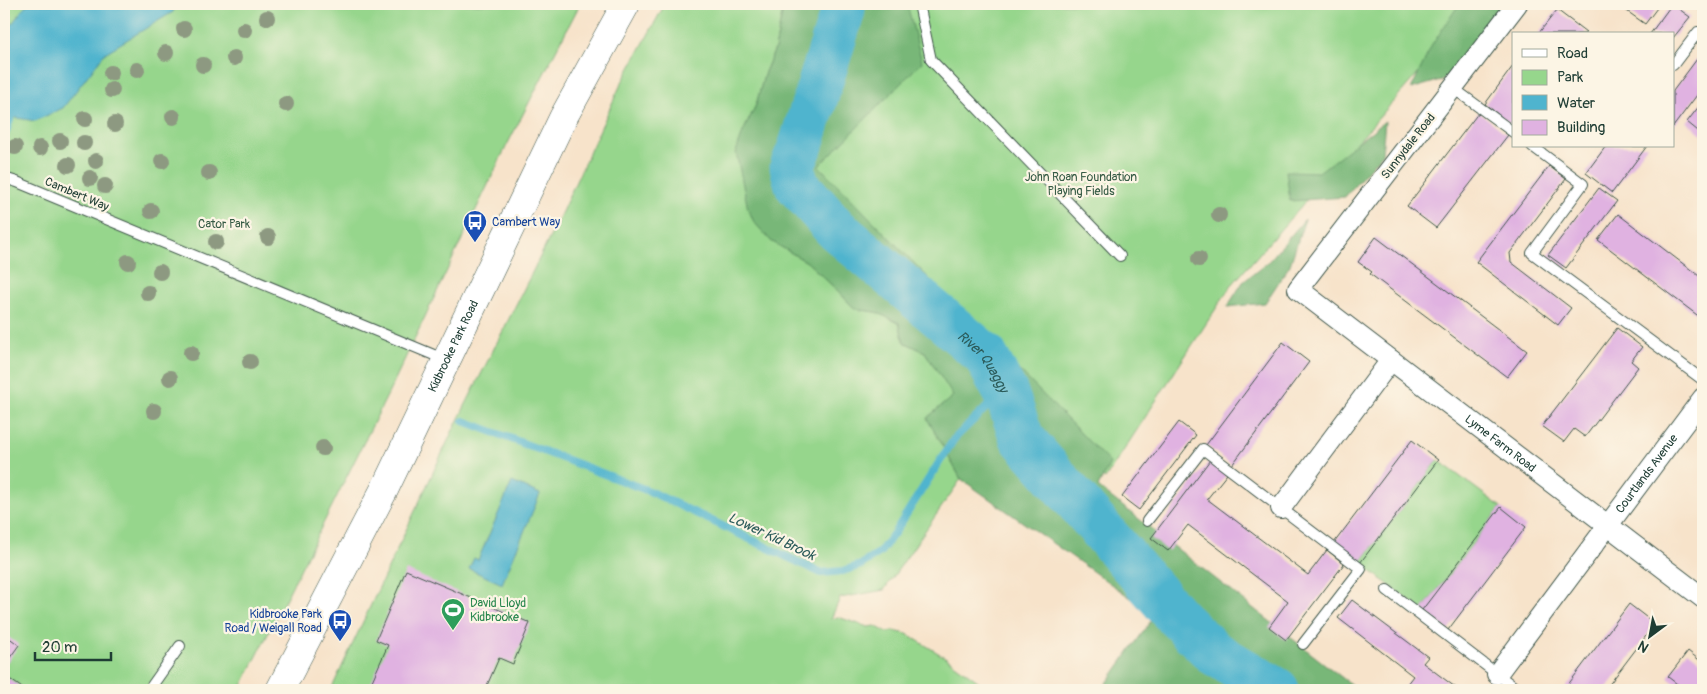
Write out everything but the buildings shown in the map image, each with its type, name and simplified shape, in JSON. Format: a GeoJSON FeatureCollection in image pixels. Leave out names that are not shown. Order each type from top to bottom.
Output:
{"type":"FeatureCollection","features":[{"type":"Feature","properties":{"kind":"highway","name":"Kidbrooke Park Road"},"geometry":{"type":"LineString","coordinates":[[280,690],[384,488],[563,118],[626,4]]}},
{"type":"Feature","properties":{"kind":"street","name":"Sunnydale Road"},"geometry":{"type":"LineString","coordinates":[[1298,289],[1518,4]]}},
{"type":"Feature","properties":{"kind":"street","name":"Lyme Farm Road"},"geometry":{"type":"LineString","coordinates":[[1298,289],[1703,598]]}},
{"type":"Feature","properties":{"kind":"street"},"geometry":{"type":"LineString","coordinates":[[1280,508],[1391,360]]}},
{"type":"Feature","properties":{"kind":"street","name":"Courtlands Avenue"},"geometry":{"type":"LineString","coordinates":[[1609,526],[1703,398]]}},
{"type":"Feature","properties":{"kind":"street"},"geometry":{"type":"LineString","coordinates":[[1497,674],[1609,526]]}},
{"type":"Feature","properties":{"kind":"lane"},"geometry":{"type":"LineString","coordinates":[[919,4],[931,60],[1120,256]]}},
{"type":"Feature","properties":{"kind":"lane"},"geometry":{"type":"LineString","coordinates":[[1674,64],[1698,32],[1703,36]]}},
{"type":"Feature","properties":{"kind":"lane"},"geometry":{"type":"LineString","coordinates":[[1453,88],[1512,131]]}},
{"type":"Feature","properties":{"kind":"lane"},"geometry":{"type":"LineString","coordinates":[[1535,148],[1583,184],[1532,253],[1703,380]]}},
{"type":"Feature","properties":{"kind":"lane","name":"Cambert Way"},"geometry":{"type":"LineString","coordinates":[[4,178],[18,182],[446,360]]}},
{"type":"Feature","properties":{"kind":"lane"},"geometry":{"type":"LineString","coordinates":[[1148,522],[1203,449],[1361,568],[1303,644]]}},
{"type":"Feature","properties":{"kind":"lane"},"geometry":{"type":"LineString","coordinates":[[1387,590],[1518,690]]}},
{"type":"Feature","properties":{"kind":"lane"},"geometry":{"type":"LineString","coordinates":[[149,690],[180,646]]}},
{"type":"Feature","properties":{"kind":"green space","name":"Cator Park"},"geometry":{"type":"Polygon","coordinates":[[[4,4],[580,4],[505,149],[391,388],[240,690],[4,690],[4,4]]]}},
{"type":"Feature","properties":{"kind":"green space"},"geometry":{"type":"Polygon","coordinates":[[[665,4],[784,4],[775,49],[765,72],[756,105],[743,132],[771,241],[807,262],[855,309],[876,312],[899,323],[904,342],[925,352],[954,396],[927,418],[961,479],[884,590],[840,598],[831,619],[838,617],[868,627],[875,626],[886,632],[894,631],[907,634],[948,659],[990,690],[331,690],[452,432],[554,229],[621,84],[665,4]]]}},
{"type":"Feature","properties":{"kind":"green space"},"geometry":{"type":"Polygon","coordinates":[[[784,4],[907,4],[922,62],[819,166],[1110,463],[1098,487],[1358,690],[1102,690],[1155,615],[961,479],[927,418],[953,396],[925,352],[904,342],[899,323],[876,312],[855,309],[807,262],[771,241],[754,222],[748,209],[736,152],[756,105],[765,72],[775,49],[784,4]]]}},
{"type":"Feature","properties":{"kind":"green space","name":"John Roan Foundation Playing Fields"},"geometry":{"type":"Polygon","coordinates":[[[852,4],[1479,4],[1230,287],[1105,479],[1040,426],[806,176],[852,4]]]}},
{"type":"Feature","properties":{"kind":"green space"},"geometry":{"type":"Polygon","coordinates":[[[1459,4],[1508,4],[1445,79],[1411,89],[1432,45],[1459,4]]]}},
{"type":"Feature","properties":{"kind":"green space"},"geometry":{"type":"Polygon","coordinates":[[[1385,121],[1382,154],[1345,197],[1290,201],[1286,171],[1319,172],[1385,121]]]}},
{"type":"Feature","properties":{"kind":"green space"},"geometry":{"type":"Polygon","coordinates":[[[1305,219],[1290,265],[1265,303],[1227,307],[1243,282],[1268,262],[1305,219]]]}},
{"type":"Feature","properties":{"kind":"green space"},"geometry":{"type":"Polygon","coordinates":[[[1438,460],[1501,507],[1422,610],[1360,563],[1438,460]]]}},
{"type":"Feature","properties":{"kind":"water"},"geometry":{"type":"Polygon","coordinates":[[[27,4],[177,4],[173,12],[105,53],[63,108],[35,121],[11,117],[4,112],[4,32],[27,4]]]}},
{"type":"Feature","properties":{"kind":"water"},"geometry":{"type":"Polygon","coordinates":[[[512,482],[540,494],[502,584],[469,569],[474,558],[478,560],[512,482]]]}},
{"type":"Feature","properties":{"kind":"waterway","name":"River Quaggy"},"geometry":{"type":"LineString","coordinates":[[842,4],[843,10],[800,148],[792,167],[797,185],[836,229],[985,355],[1006,393],[1022,438],[1176,616],[1214,653],[1277,690]]}},
{"type":"Feature","properties":{"kind":"waterway"},"geometry":{"type":"LineString","coordinates":[[4,137],[11,117]]}},
{"type":"Feature","properties":{"kind":"waterway","name":"Lower Kid Brook"},"geometry":{"type":"LineString","coordinates":[[464,421],[649,491],[821,573],[843,571],[861,565],[880,552],[895,532],[954,439],[986,408],[1007,397]]}},
{"type":"Feature","properties":{"kind":"place","name":"Cambert Way"},"geometry":{"type":"Point","coordinates":[475,243]}},
{"type":"Feature","properties":{"kind":"place","name":"David Lloyd Kidbrooke"},"geometry":{"type":"Point","coordinates":[453,631]}},
{"type":"Feature","properties":{"kind":"place","name":"Kidbrooke Park Road / Weigall Road"},"geometry":{"type":"Point","coordinates":[340,642]}}]}
